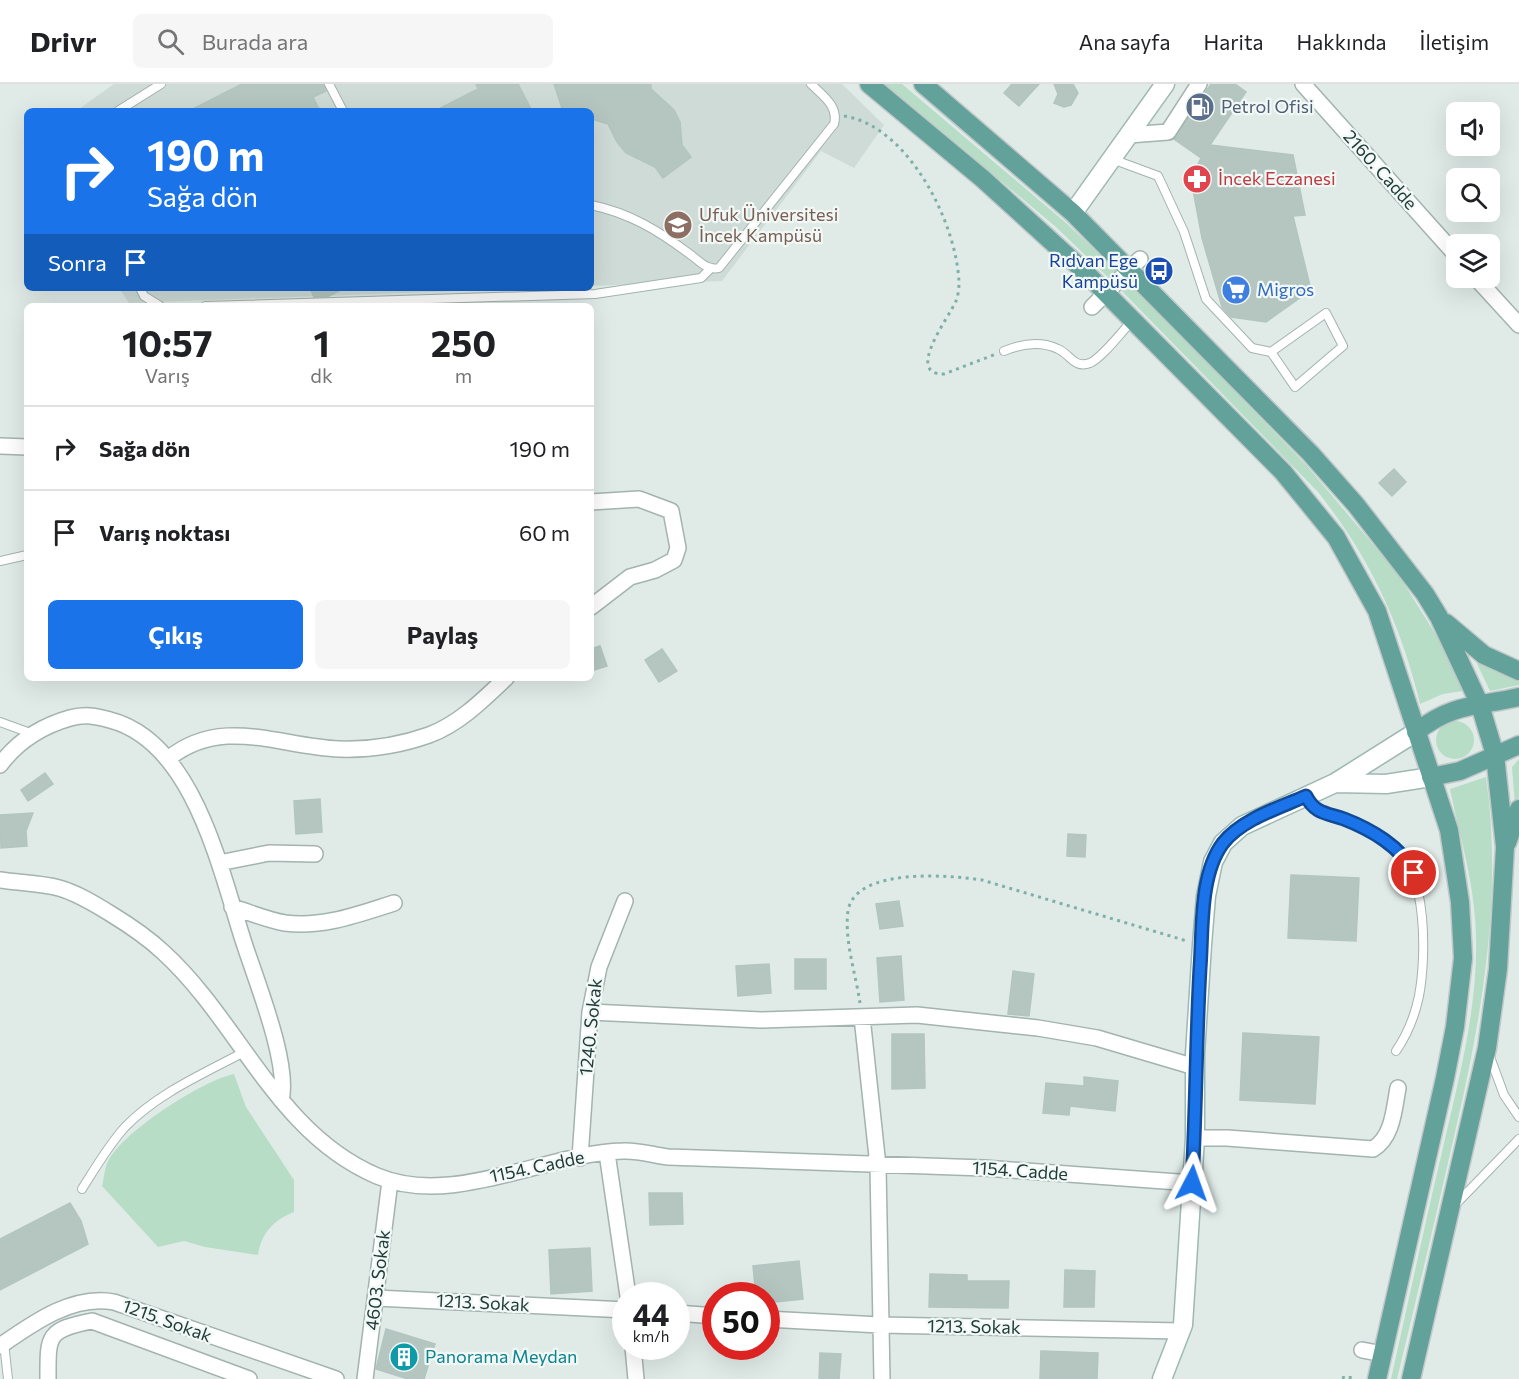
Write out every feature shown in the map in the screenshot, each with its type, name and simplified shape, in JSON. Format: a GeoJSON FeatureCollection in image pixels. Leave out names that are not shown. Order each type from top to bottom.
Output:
{"type":"FeatureCollection","features":[{"type":"Feature","properties":{"kind":"main road"},"geometry":{"type":"LineString","coordinates":[[869,84],[982,179],[1106,293],[1283,472],[1336,537],[1377,611],[1449,830],[1458,876],[1462,946],[1460,986],[1445,1078],[1377,1379]]}},
{"type":"Feature","properties":{"kind":"main road"},"geometry":{"type":"LineString","coordinates":[[923,84],[1135,264],[1311,454],[1402,563],[1439,616],[1480,705],[1495,755],[1505,847],[1498,969],[1487,1048],[1411,1379]]}},
{"type":"Feature","properties":{"kind":"main road"},"geometry":{"type":"LineString","coordinates":[[1073,213],[1165,84]]}},
{"type":"Feature","properties":{"kind":"main road"},"geometry":{"type":"LineString","coordinates":[[1439,616],[1484,655],[1519,671]]}},
{"type":"Feature","properties":{"kind":"main road"},"geometry":{"type":"LineString","coordinates":[[1162,1379],[1181,1331],[1195,1138],[1195,1068],[1202,945],[1209,879],[1223,843],[1242,826],[1335,783],[1444,713],[1519,697]]}},
{"type":"Feature","properties":{"kind":"main road"},"geometry":{"type":"LineString","coordinates":[[1335,783],[1386,784],[1431,777],[1460,771],[1519,745]]}},
{"type":"Feature","properties":{"kind":"main road"},"geometry":{"type":"LineString","coordinates":[[1505,847],[1519,809]]}},
{"type":"Feature","properties":{"kind":"street"},"geometry":{"type":"LineString","coordinates":[[1129,135],[1168,132],[1199,84]]}},
{"type":"Feature","properties":{"kind":"street","name":"2160. Cadde"},"geometry":{"type":"LineString","coordinates":[[1304,84],[1446,244]]}},
{"type":"Feature","properties":{"kind":"street"},"geometry":{"type":"LineString","coordinates":[[1092,307],[1135,264]]}},
{"type":"Feature","properties":{"kind":"street"},"geometry":{"type":"LineString","coordinates":[[1485,288],[1519,325]]}},
{"type":"Feature","properties":{"kind":"street"},"geometry":{"type":"LineString","coordinates":[[0,446],[24,447]]}},
{"type":"Feature","properties":{"kind":"street"},"geometry":{"type":"LineString","coordinates":[[594,502],[639,499],[671,511],[678,548],[674,560],[655,570],[630,577],[594,605]]}},
{"type":"Feature","properties":{"kind":"street"},"geometry":{"type":"LineString","coordinates":[[168,759],[181,748],[195,743],[217,737],[248,734],[337,749],[363,749],[402,743],[432,734],[474,708],[503,681]]}},
{"type":"Feature","properties":{"kind":"street"},"geometry":{"type":"LineString","coordinates":[[0,765],[13,748],[33,735],[57,722],[83,715],[123,723],[142,734],[168,759],[190,794],[219,863],[268,1017],[280,1068],[283,1091],[281,1100]]}},
{"type":"Feature","properties":{"kind":"street"},"geometry":{"type":"LineString","coordinates":[[219,863],[269,853],[315,854]]}},
{"type":"Feature","properties":{"kind":"street","name":"1154. Cadde"},"geometry":{"type":"LineString","coordinates":[[2,885],[59,888],[90,901],[126,923],[163,952],[200,993],[294,1117],[328,1146],[375,1175],[390,1180],[436,1186],[624,1151],[668,1157],[984,1168],[1192,1183]]}},
{"type":"Feature","properties":{"kind":"street","name":"1240. Sokak"},"geometry":{"type":"LineString","coordinates":[[580,1158],[590,1012],[598,967],[625,901]]}},
{"type":"Feature","properties":{"kind":"street"},"geometry":{"type":"LineString","coordinates":[[232,907],[283,922],[310,925],[346,918],[394,903]]}},
{"type":"Feature","properties":{"kind":"street"},"geometry":{"type":"LineString","coordinates":[[590,1012],[728,1019],[916,1015],[1038,1028],[1097,1038],[1195,1068]]}},
{"type":"Feature","properties":{"kind":"street"},"geometry":{"type":"LineString","coordinates":[[862,1017],[878,1166],[882,1379]]}},
{"type":"Feature","properties":{"kind":"street"},"geometry":{"type":"LineString","coordinates":[[1195,1138],[1227,1138],[1373,1149],[1380,1145],[1389,1132],[1398,1088]]}},
{"type":"Feature","properties":{"kind":"street"},"geometry":{"type":"LineString","coordinates":[[607,1153],[626,1282]]}},
{"type":"Feature","properties":{"kind":"street","name":"4603. Sokak"},"geometry":{"type":"LineString","coordinates":[[365,1379],[390,1180]]}},
{"type":"Feature","properties":{"kind":"street","name":"1213. Sokak"},"geometry":{"type":"LineString","coordinates":[[376,1298],[612,1309]]}},
{"type":"Feature","properties":{"kind":"street","name":"1215. Sokak"},"geometry":{"type":"LineString","coordinates":[[2,1345],[58,1311],[83,1301],[98,1299],[336,1379]]}},
{"type":"Feature","properties":{"kind":"street","name":"1213. Sokak"},"geometry":{"type":"LineString","coordinates":[[780,1320],[880,1325],[1181,1331]]}},
{"type":"Feature","properties":{"kind":"street"},"geometry":{"type":"LineString","coordinates":[[48,1379],[48,1343],[52,1336],[76,1324],[92,1321],[249,1379]]}},
{"type":"Feature","properties":{"kind":"street"},"geometry":{"type":"LineString","coordinates":[[1362,1350],[1383,1354]]}},
{"type":"Feature","properties":{"kind":"street"},"geometry":{"type":"LineString","coordinates":[[634,1360],[636,1379]]}},
{"type":"Feature","properties":{"kind":"lane"},"geometry":{"type":"LineString","coordinates":[[123,108],[161,84]]}},
{"type":"Feature","properties":{"kind":"lane"},"geometry":{"type":"LineString","coordinates":[[329,84],[341,108]]}},
{"type":"Feature","properties":{"kind":"lane"},"geometry":{"type":"LineString","coordinates":[[302,303],[595,294],[701,278],[711,268],[722,265],[832,127],[836,115],[833,106],[811,84]]}},
{"type":"Feature","properties":{"kind":"lane"},"geometry":{"type":"LineString","coordinates":[[1112,159],[1158,176],[1184,232],[1206,299],[1252,348],[1272,352],[1295,387],[1343,346],[1326,313],[1272,352]]}},
{"type":"Feature","properties":{"kind":"lane"},"geometry":{"type":"LineString","coordinates":[[594,206],[623,213],[655,228],[711,268]]}},
{"type":"Feature","properties":{"kind":"lane"},"geometry":{"type":"LineString","coordinates":[[142,291],[144,296],[155,303]]}},
{"type":"Feature","properties":{"kind":"lane"},"geometry":{"type":"LineString","coordinates":[[1004,351],[1021,345],[1041,344],[1061,350],[1074,363],[1084,364],[1094,360],[1133,320]]}},
{"type":"Feature","properties":{"kind":"lane"},"geometry":{"type":"LineString","coordinates":[[0,561],[24,556]]}},
{"type":"Feature","properties":{"kind":"lane"},"geometry":{"type":"LineString","coordinates":[[0,722],[33,735]]}},
{"type":"Feature","properties":{"kind":"lane"},"geometry":{"type":"LineString","coordinates":[[1306,796],[1318,812],[1355,824],[1395,849],[1414,873],[1420,908],[1422,970],[1419,998],[1406,1037],[1396,1051]]}},
{"type":"Feature","properties":{"kind":"lane"},"geometry":{"type":"LineString","coordinates":[[1487,1048],[1504,1095],[1519,1117]]}},
{"type":"Feature","properties":{"kind":"lane"},"geometry":{"type":"LineString","coordinates":[[82,1189],[113,1142],[137,1116],[166,1094],[244,1052]]}},
{"type":"Feature","properties":{"kind":"lane"},"geometry":{"type":"LineString","coordinates":[[1450,1211],[1519,1139]]}},
{"type":"Feature","properties":{"kind":"lane"},"geometry":{"type":"LineString","coordinates":[[2,1345],[8,1379]]}},
{"type":"Feature","properties":{"kind":"path"},"geometry":{"type":"LineString","coordinates":[[836,115],[864,123],[901,151],[927,185],[947,227],[956,265],[957,300],[927,355],[928,366],[935,373],[944,374],[1004,351]]}},
{"type":"Feature","properties":{"kind":"path"},"geometry":{"type":"LineString","coordinates":[[862,1017],[848,910],[855,895],[871,884],[903,878],[951,875],[981,880],[1202,945]]}},
{"type":"Feature","properties":{"kind":"path"},"geometry":{"type":"LineString","coordinates":[[1343,1379],[1345,1372]]}},
{"type":"Feature","properties":{"kind":"path"},"geometry":{"type":"LineString","coordinates":[[1350,1379],[1351,1372]]}},
{"type":"Feature","properties":{"kind":"shaded area","name":"Ufuk Üniversitesi İncek Kampüsü"},"geometry":{"type":"Polygon","coordinates":[[[114,84],[842,84],[884,125],[854,168],[821,151],[722,281],[594,286],[594,108],[80,108],[114,84]]]}},
{"type":"Feature","properties":{"kind":"shaded area"},"geometry":{"type":"Polygon","coordinates":[[[121,291],[456,291],[129,303],[121,291]]]}},
{"type":"Feature","properties":{"kind":"green space"},"geometry":{"type":"Polygon","coordinates":[[[885,84],[902,84],[1065,222],[1123,276],[1307,466],[1398,574],[1441,643],[1463,691],[1443,694],[1420,704],[1403,646],[1381,592],[1353,541],[1318,492],[1115,284],[1056,227],[885,84]]]}},
{"type":"Feature","properties":{"kind":"green space"},"geometry":{"type":"Polygon","coordinates":[[[1472,653],[1519,677],[1519,685],[1490,691],[1472,653]]]}},
{"type":"Feature","properties":{"kind":"green space"},"geometry":{"type":"Polygon","coordinates":[[[1455,721],[1469,726],[1474,740],[1469,754],[1455,759],[1441,754],[1436,740],[1441,726],[1455,721]]]}},
{"type":"Feature","properties":{"kind":"green space"},"geometry":{"type":"Polygon","coordinates":[[[1519,759],[1519,797],[1515,805],[1512,767],[1519,759]]]}},
{"type":"Feature","properties":{"kind":"green space"},"geometry":{"type":"Polygon","coordinates":[[[1486,777],[1491,826],[1492,876],[1490,925],[1478,1023],[1429,1247],[1397,1379],[1391,1379],[1460,1072],[1474,991],[1476,936],[1473,898],[1450,789],[1486,777]]]}},
{"type":"Feature","properties":{"kind":"green space"},"geometry":{"type":"Polygon","coordinates":[[[234,1074],[246,1107],[294,1180],[294,1212],[280,1219],[270,1228],[262,1240],[258,1255],[205,1247],[184,1241],[158,1247],[102,1186],[107,1164],[127,1138],[163,1110],[203,1086],[234,1074]]]}},
{"type":"Feature","properties":{"kind":"building"},"geometry":{"type":"Polygon","coordinates":[[[242,84],[323,84],[326,91],[313,97],[318,108],[195,108],[242,84]]]}},
{"type":"Feature","properties":{"kind":"building"},"geometry":{"type":"Polygon","coordinates":[[[476,84],[518,84],[530,108],[441,108],[478,89],[476,84]]]}},
{"type":"Feature","properties":{"kind":"building"},"geometry":{"type":"Polygon","coordinates":[[[554,84],[651,84],[651,89],[674,110],[680,122],[682,145],[691,157],[663,178],[655,167],[626,153],[617,142],[608,124],[594,120],[594,108],[562,108],[554,84]]]}},
{"type":"Feature","properties":{"kind":"building"},"geometry":{"type":"Polygon","coordinates":[[[1012,84],[1039,84],[1019,106],[1004,93],[1012,84]]]}},
{"type":"Feature","properties":{"kind":"building"},"geometry":{"type":"Polygon","coordinates":[[[1054,84],[1073,84],[1078,93],[1071,105],[1064,107],[1054,103],[1058,94],[1054,84]]]}},
{"type":"Feature","properties":{"kind":"building"},"geometry":{"type":"Polygon","coordinates":[[[1211,84],[1235,84],[1246,92],[1210,145],[1293,155],[1305,215],[1293,216],[1311,290],[1266,322],[1231,317],[1222,307],[1202,238],[1191,179],[1201,158],[1174,139],[1211,84]]]}},
{"type":"Feature","properties":{"kind":"building"},"geometry":{"type":"Polygon","coordinates":[[[311,291],[339,291],[329,296],[314,297],[311,291]]]}},
{"type":"Feature","properties":{"kind":"building"},"geometry":{"type":"Polygon","coordinates":[[[1394,469],[1406,482],[1392,496],[1379,483],[1394,469]]]}},
{"type":"Feature","properties":{"kind":"building"},"geometry":{"type":"Polygon","coordinates":[[[600,646],[607,666],[594,670],[594,648],[600,646]]]}},
{"type":"Feature","properties":{"kind":"building"},"geometry":{"type":"Polygon","coordinates":[[[662,649],[677,671],[659,682],[645,660],[662,649]]]}},
{"type":"Feature","properties":{"kind":"building"},"geometry":{"type":"Polygon","coordinates":[[[45,773],[53,784],[28,801],[21,790],[45,773]]]}},
{"type":"Feature","properties":{"kind":"building"},"geometry":{"type":"Polygon","coordinates":[[[320,799],[322,832],[296,834],[294,801],[320,799]]]}},
{"type":"Feature","properties":{"kind":"building"},"geometry":{"type":"Polygon","coordinates":[[[33,813],[26,831],[27,846],[1,848],[0,815],[33,813]]]}},
{"type":"Feature","properties":{"kind":"building"},"geometry":{"type":"Polygon","coordinates":[[[1068,834],[1086,835],[1085,857],[1067,856],[1068,834]]]}},
{"type":"Feature","properties":{"kind":"building"},"geometry":{"type":"Polygon","coordinates":[[[1291,875],[1359,878],[1356,941],[1288,938],[1291,875]]]}},
{"type":"Feature","properties":{"kind":"building"},"geometry":{"type":"Polygon","coordinates":[[[899,901],[903,926],[880,929],[876,904],[899,901]]]}},
{"type":"Feature","properties":{"kind":"building"},"geometry":{"type":"Polygon","coordinates":[[[901,956],[904,1000],[880,1002],[877,958],[901,956]]]}},
{"type":"Feature","properties":{"kind":"building"},"geometry":{"type":"Polygon","coordinates":[[[795,959],[826,959],[826,989],[795,989],[795,959]]]}},
{"type":"Feature","properties":{"kind":"building"},"geometry":{"type":"Polygon","coordinates":[[[769,964],[771,993],[738,996],[736,966],[769,964]]]}},
{"type":"Feature","properties":{"kind":"building"},"geometry":{"type":"Polygon","coordinates":[[[1013,971],[1034,974],[1029,1016],[1008,1014],[1013,971]]]}},
{"type":"Feature","properties":{"kind":"building"},"geometry":{"type":"Polygon","coordinates":[[[1243,1033],[1319,1037],[1315,1104],[1240,1100],[1243,1033]]]}},
{"type":"Feature","properties":{"kind":"building"},"geometry":{"type":"Polygon","coordinates":[[[892,1034],[924,1034],[925,1088],[892,1089],[892,1034]]]}},
{"type":"Feature","properties":{"kind":"building"},"geometry":{"type":"Polygon","coordinates":[[[1084,1077],[1118,1081],[1115,1111],[1070,1106],[1069,1115],[1043,1113],[1046,1083],[1084,1086],[1084,1077]]]}},
{"type":"Feature","properties":{"kind":"building"},"geometry":{"type":"Polygon","coordinates":[[[649,1193],[682,1193],[683,1224],[650,1225],[649,1193]]]}},
{"type":"Feature","properties":{"kind":"building"},"geometry":{"type":"Polygon","coordinates":[[[70,1203],[81,1221],[88,1244],[0,1290],[0,1239],[70,1203]]]}},
{"type":"Feature","properties":{"kind":"building"},"geometry":{"type":"Polygon","coordinates":[[[590,1248],[592,1291],[551,1294],[549,1250],[590,1248]]]}},
{"type":"Feature","properties":{"kind":"building"},"geometry":{"type":"Polygon","coordinates":[[[799,1261],[803,1299],[780,1301],[780,1282],[755,1282],[753,1266],[799,1261]]]}},
{"type":"Feature","properties":{"kind":"building"},"geometry":{"type":"Polygon","coordinates":[[[1065,1270],[1095,1271],[1094,1307],[1064,1307],[1065,1270]]]}},
{"type":"Feature","properties":{"kind":"building"},"geometry":{"type":"Polygon","coordinates":[[[930,1274],[967,1275],[967,1281],[1009,1281],[1008,1308],[929,1307],[930,1274]]]}},
{"type":"Feature","properties":{"kind":"building","name":"Panorama Meydan"},"geometry":{"type":"Polygon","coordinates":[[[386,1329],[435,1344],[424,1379],[408,1379],[376,1369],[386,1329]]]}},
{"type":"Feature","properties":{"kind":"building"},"geometry":{"type":"Polygon","coordinates":[[[1041,1351],[1098,1353],[1097,1379],[1040,1379],[1041,1351]]]}},
{"type":"Feature","properties":{"kind":"building"},"geometry":{"type":"Polygon","coordinates":[[[820,1353],[841,1354],[839,1379],[819,1379],[820,1353]]]}},
{"type":"Feature","properties":{"kind":"place","name":"Petrol Ofisi"},"geometry":{"type":"Point","coordinates":[1200,107]}},
{"type":"Feature","properties":{"kind":"place","name":"İncek Eczanesi"},"geometry":{"type":"Point","coordinates":[1197,179]}},
{"type":"Feature","properties":{"kind":"place","name":"Ufuk Üniversitesi İncek Kampüsü"},"geometry":{"type":"Point","coordinates":[678,225]}},
{"type":"Feature","properties":{"kind":"place","name":"Rıdvan Ege Kampüsü"},"geometry":{"type":"Point","coordinates":[1159,271]}},
{"type":"Feature","properties":{"kind":"place","name":"Migros"},"geometry":{"type":"Point","coordinates":[1236,290]}},
{"type":"Feature","properties":{"kind":"place","name":"Panorama Meydan"},"geometry":{"type":"Point","coordinates":[404,1357]}},
{"type":"Feature","properties":{"kind":"route"},"geometry":{"type":"LineString","coordinates":[[1192,1183],[1195,1138],[1195,1054],[1206,896],[1214,862],[1223,843],[1242,826],[1306,796],[1318,812],[1355,824],[1395,849],[1410,864],[1414,873]]}}]}
